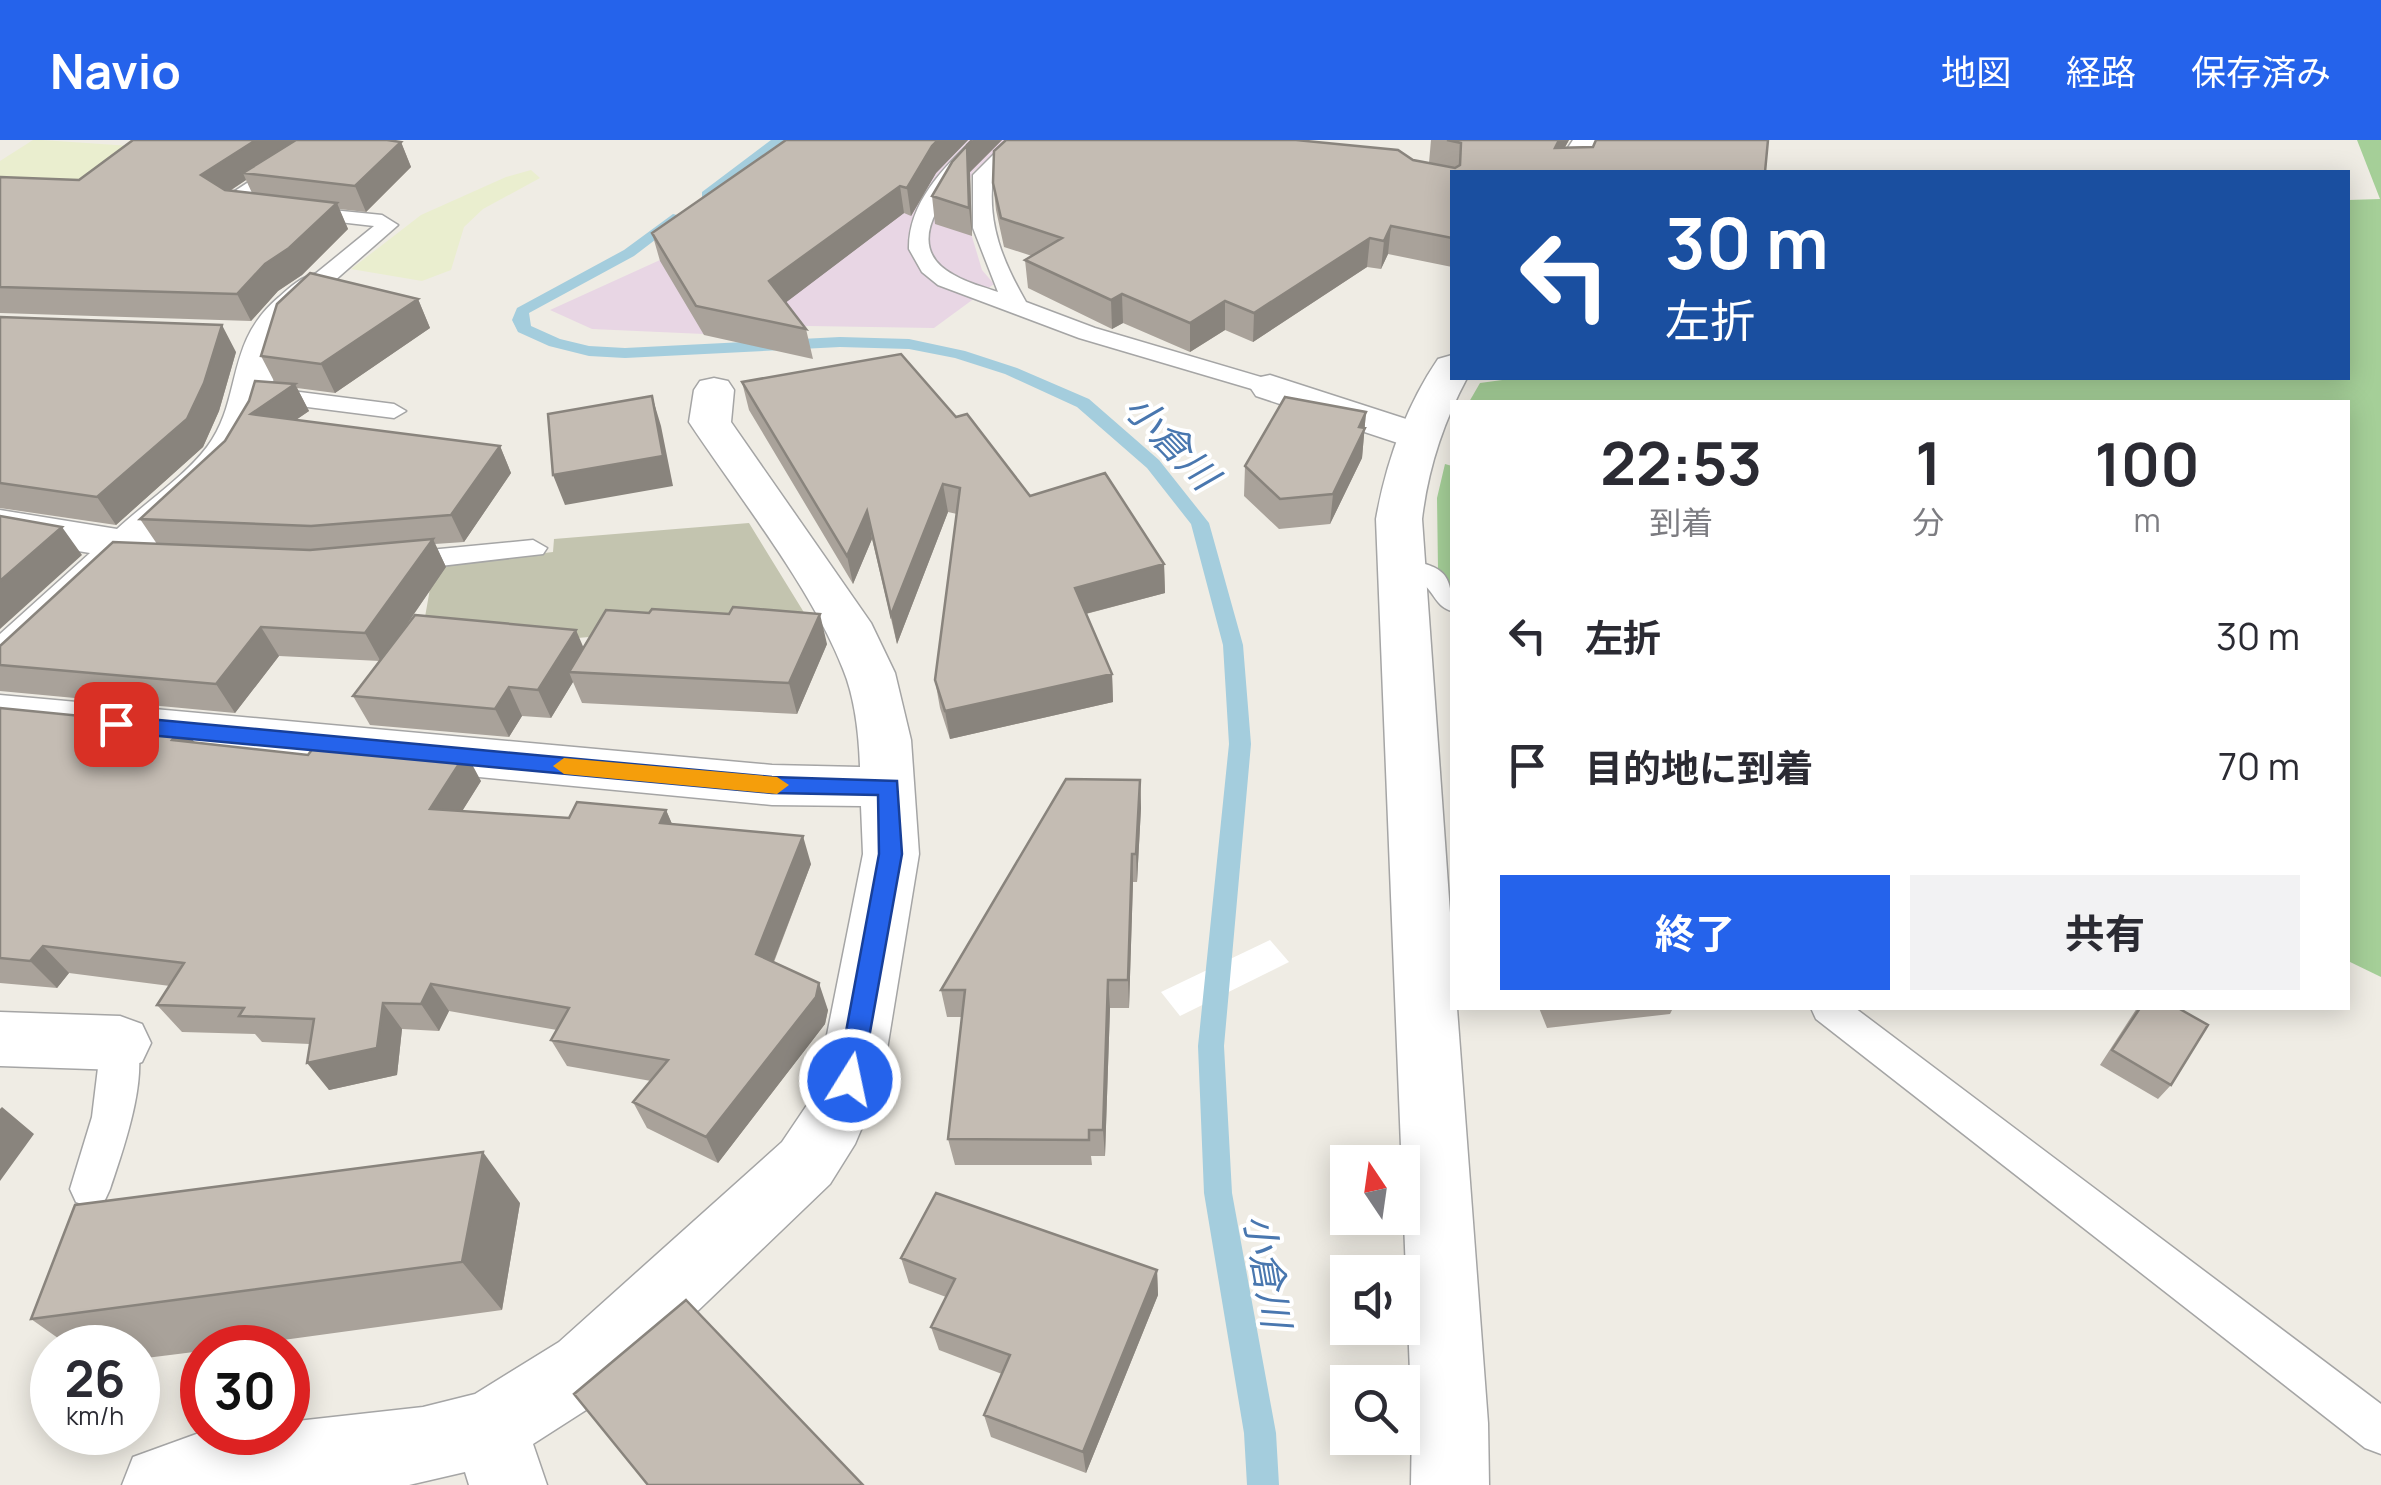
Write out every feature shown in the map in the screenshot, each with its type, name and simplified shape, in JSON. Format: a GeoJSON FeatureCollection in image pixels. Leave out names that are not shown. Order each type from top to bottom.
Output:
{"type":"FeatureCollection","features":[{"type":"Feature","properties":{"kind":"street"},"geometry":{"type":"LineString","coordinates":[[1569,170],[1588,140]]}},
{"type":"Feature","properties":{"kind":"street"},"geometry":{"type":"LineString","coordinates":[[0,662],[130,553],[224,456],[242,428],[248,400],[250,337],[317,284]]}},
{"type":"Feature","properties":{"kind":"street"},"geometry":{"type":"LineString","coordinates":[[1450,371],[1419,437],[1402,492],[1400,566],[1450,1423],[1450,1485]]}},
{"type":"Feature","properties":{"kind":"street"},"geometry":{"type":"LineString","coordinates":[[1270,387],[1419,437]]}},
{"type":"Feature","properties":{"kind":"street"},"geometry":{"type":"LineString","coordinates":[[162,1485],[202,1471],[424,1444],[499,1457],[585,1368],[806,1163],[832,1123],[850,1080],[887,872],[890,786],[879,702],[862,654],[829,593],[710,422],[708,411],[714,390]]}},
{"type":"Feature","properties":{"kind":"street"},"geometry":{"type":"LineString","coordinates":[[0,524],[130,553]]}},
{"type":"Feature","properties":{"kind":"street"},"geometry":{"type":"LineString","coordinates":[[0,713],[772,785],[890,786]]}},
{"type":"Feature","properties":{"kind":"street"},"geometry":{"type":"LineString","coordinates":[[0,1039],[120,1042]]}},
{"type":"Feature","properties":{"kind":"lane"},"geometry":{"type":"LineString","coordinates":[[317,284],[380,234],[387,223],[228,202],[303,155],[352,140]]}},
{"type":"Feature","properties":{"kind":"lane"},"geometry":{"type":"LineString","coordinates":[[984,140],[944,178],[922,224],[921,251],[927,265],[946,280],[1018,308],[1168,360],[1270,387]]}},
{"type":"Feature","properties":{"kind":"lane"},"geometry":{"type":"LineString","coordinates":[[1012,147],[983,175],[981,216],[988,252],[1018,308]]}},
{"type":"Feature","properties":{"kind":"lane"},"geometry":{"type":"LineString","coordinates":[[248,400],[276,396],[394,412]]}},
{"type":"Feature","properties":{"kind":"lane"},"geometry":{"type":"LineString","coordinates":[[365,565],[533,548]]}},
{"type":"Feature","properties":{"kind":"lane"},"geometry":{"type":"LineString","coordinates":[[1400,566],[1433,578],[1450,599]]}},
{"type":"Feature","properties":{"kind":"lane"},"geometry":{"type":"LineString","coordinates":[[1832,1010],[2381,1432]]}},
{"type":"Feature","properties":{"kind":"lane"},"geometry":{"type":"LineString","coordinates":[[90,1189],[106,1144],[120,1080],[120,1042]]}},
{"type":"Feature","properties":{"kind":"shaded area"},"geometry":{"type":"Polygon","coordinates":[[[33,140],[160,148],[81,203],[0,201],[0,161],[33,140]]]}},
{"type":"Feature","properties":{"kind":"shaded area"},"geometry":{"type":"Polygon","coordinates":[[[819,140],[1011,140],[973,172],[969,181],[970,230],[982,270],[994,284],[934,328],[809,326],[704,334],[592,329],[550,310],[671,255],[819,140]]]}},
{"type":"Feature","properties":{"kind":"shaded area"},"geometry":{"type":"Polygon","coordinates":[[[531,170],[540,178],[483,209],[464,227],[451,270],[422,281],[351,269],[421,215],[531,170]]]}},
{"type":"Feature","properties":{"kind":"shaded area"},"geometry":{"type":"Polygon","coordinates":[[[749,523],[808,619],[419,651],[434,566],[553,552],[554,539],[749,523]]]}},
{"type":"Feature","properties":{"kind":"green space"},"geometry":{"type":"Polygon","coordinates":[[[2357,140],[2381,140],[2381,977],[2350,962],[2350,400],[1470,400],[1480,383],[1502,380],[2350,380],[2350,200],[2380,199],[2357,140]]]}},
{"type":"Feature","properties":{"kind":"green space"},"geometry":{"type":"Polygon","coordinates":[[[1445,464],[1450,465],[1450,584],[1438,569],[1437,498],[1445,464]]]}},
{"type":"Feature","properties":{"kind":"pier"},"geometry":{"type":"Polygon","coordinates":[[[1270,940],[1289,962],[1180,1016],[1161,992],[1270,940]]]}},
{"type":"Feature","properties":{"kind":"building"},"geometry":{"type":"Polygon","coordinates":[[[133,140],[256,140],[201,175],[225,190],[337,203],[289,248],[265,264],[237,294],[0,287],[0,177],[79,180],[133,140]]]}},
{"type":"Feature","properties":{"kind":"building"},"geometry":{"type":"Polygon","coordinates":[[[296,140],[401,142],[355,186],[243,173],[296,140]]]}},
{"type":"Feature","properties":{"kind":"building"},"geometry":{"type":"Polygon","coordinates":[[[786,140],[938,140],[907,188],[900,186],[769,281],[806,329],[696,306],[652,233],[786,140]]]}},
{"type":"Feature","properties":{"kind":"building"},"geometry":{"type":"Polygon","coordinates":[[[1006,140],[1296,140],[1398,150],[1413,160],[1455,168],[1460,165],[1461,143],[1447,140],[1559,140],[1555,148],[1593,147],[1596,140],[1768,140],[1765,170],[1450,170],[1450,238],[1391,226],[1384,241],[1370,238],[1254,313],[1225,301],[1190,323],[1122,294],[1111,300],[1025,260],[1062,238],[1001,218],[993,183],[994,151],[1006,140]]]}},
{"type":"Feature","properties":{"kind":"building"},"geometry":{"type":"Polygon","coordinates":[[[967,145],[969,208],[932,196],[967,145]]]}},
{"type":"Feature","properties":{"kind":"building"},"geometry":{"type":"Polygon","coordinates":[[[310,273],[418,299],[321,364],[261,356],[277,304],[310,273]]]}},
{"type":"Feature","properties":{"kind":"building"},"geometry":{"type":"Polygon","coordinates":[[[0,317],[222,325],[204,383],[187,419],[97,497],[0,483],[0,317]]]}},
{"type":"Feature","properties":{"kind":"building"},"geometry":{"type":"Polygon","coordinates":[[[901,354],[956,417],[967,414],[1030,496],[1105,473],[1164,564],[1075,588],[1112,674],[945,711],[935,680],[960,488],[943,484],[891,615],[867,511],[847,556],[742,382],[901,354]]]}},
{"type":"Feature","properties":{"kind":"building"},"geometry":{"type":"Polygon","coordinates":[[[255,381],[295,384],[251,414],[500,446],[451,515],[311,526],[140,519],[225,441],[249,401],[255,381]]]}},
{"type":"Feature","properties":{"kind":"building"},"geometry":{"type":"Polygon","coordinates":[[[652,396],[663,456],[553,475],[548,414],[652,396]]]}},
{"type":"Feature","properties":{"kind":"building"},"geometry":{"type":"Polygon","coordinates":[[[1285,397],[1366,412],[1359,427],[1365,428],[1333,494],[1280,499],[1245,466],[1285,397]]]}},
{"type":"Feature","properties":{"kind":"building"},"geometry":{"type":"Polygon","coordinates":[[[0,516],[62,527],[0,581],[0,516]]]}},
{"type":"Feature","properties":{"kind":"building"},"geometry":{"type":"Polygon","coordinates":[[[433,539],[365,633],[261,627],[216,684],[0,665],[0,646],[113,542],[310,550],[433,539]]]}},
{"type":"Feature","properties":{"kind":"building"},"geometry":{"type":"Polygon","coordinates":[[[733,607],[820,614],[789,683],[569,672],[606,610],[729,614],[733,607]]]}},
{"type":"Feature","properties":{"kind":"building"},"geometry":{"type":"Polygon","coordinates":[[[415,615],[576,630],[538,690],[509,687],[495,709],[353,696],[415,615]]]}},
{"type":"Feature","properties":{"kind":"building"},"geometry":{"type":"Polygon","coordinates":[[[0,708],[183,726],[172,740],[308,755],[320,739],[466,753],[430,809],[569,818],[577,802],[666,810],[660,823],[803,836],[756,954],[819,983],[816,997],[706,1137],[633,1102],[668,1060],[551,1040],[569,1008],[431,984],[421,1004],[383,1003],[377,1048],[307,1063],[314,1019],[239,1016],[244,1008],[157,1005],[184,963],[43,946],[30,961],[0,958],[0,708]]]}},
{"type":"Feature","properties":{"kind":"building"},"geometry":{"type":"Polygon","coordinates":[[[1066,779],[1140,780],[1136,854],[1132,854],[1128,980],[1108,980],[1103,1130],[1089,1130],[1089,1140],[948,1139],[965,990],[941,990],[1066,779]]]}},
{"type":"Feature","properties":{"kind":"building"},"geometry":{"type":"Polygon","coordinates":[[[2139,1010],[2182,1010],[2208,1025],[2171,1085],[2112,1050],[2139,1010]]]}},
{"type":"Feature","properties":{"kind":"building"},"geometry":{"type":"Polygon","coordinates":[[[483,1152],[462,1262],[31,1319],[75,1205],[483,1152]]]}},
{"type":"Feature","properties":{"kind":"building"},"geometry":{"type":"Polygon","coordinates":[[[936,1193],[1157,1270],[1083,1452],[984,1415],[1010,1355],[931,1327],[955,1279],[901,1258],[936,1193]]]}},
{"type":"Feature","properties":{"kind":"building"},"geometry":{"type":"Polygon","coordinates":[[[686,1300],[863,1485],[648,1485],[574,1394],[686,1300]]]}},
{"type":"Feature","properties":{"kind":"waterway","name":"小倉川"},"geometry":{"type":"LineString","coordinates":[[707,195],[779,140]]}},
{"type":"Feature","properties":{"kind":"waterway","name":"小倉川"},"geometry":{"type":"LineString","coordinates":[[678,217],[629,253],[522,311],[524,329],[555,343],[589,351],[625,353],[840,342],[909,344],[959,354],[1011,371],[1083,403],[1153,464],[1200,523],[1233,645],[1240,744],[1211,1046],[1218,1193],[1260,1433],[1263,1485]]}},
{"type":"Feature","properties":{"kind":"slow traffic"},"geometry":{"type":"LineString","coordinates":[[564,766],[777,785]]}},
{"type":"Feature","properties":{"kind":"route"},"geometry":{"type":"LineString","coordinates":[[116,724],[772,785],[890,786],[890,854],[850,1080]]}}]}
